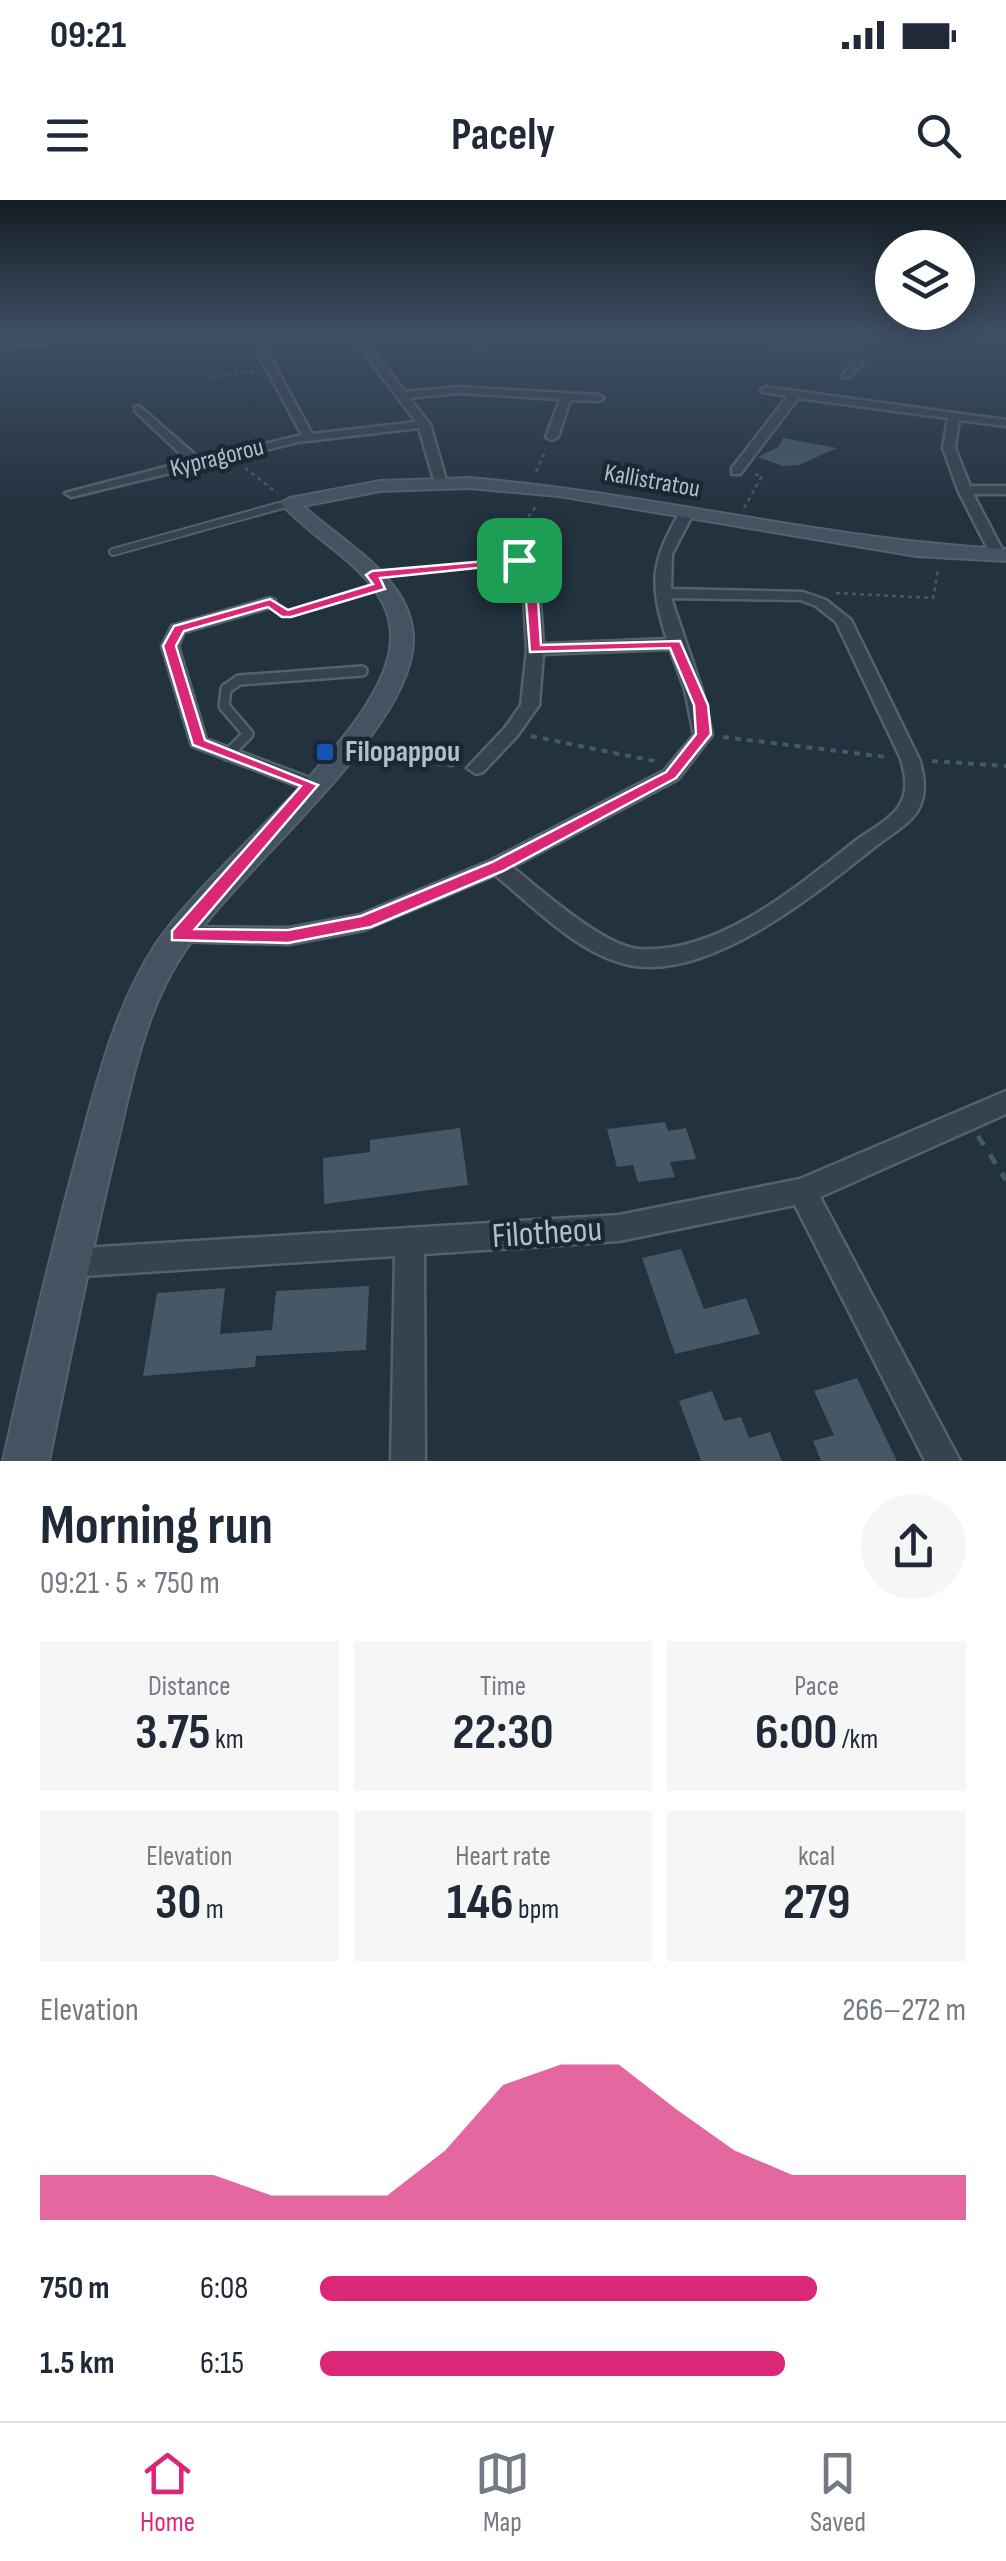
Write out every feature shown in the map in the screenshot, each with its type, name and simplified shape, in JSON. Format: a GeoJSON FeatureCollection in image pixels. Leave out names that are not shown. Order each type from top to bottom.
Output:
{"type":"FeatureCollection","features":[{"type":"Feature","properties":{"kind":"street"},"geometry":{"type":"LineString","coordinates":[[285,394],[309,438]]}},
{"type":"Feature","properties":{"kind":"street"},"geometry":{"type":"LineString","coordinates":[[402,395],[415,394]]}},
{"type":"Feature","properties":{"kind":"street"},"geometry":{"type":"LineString","coordinates":[[527,394],[600,398]]}},
{"type":"Feature","properties":{"kind":"street"},"geometry":{"type":"LineString","coordinates":[[785,394],[1006,422]]}},
{"type":"Feature","properties":{"kind":"street"},"geometry":{"type":"LineString","coordinates":[[402,395],[424,424],[440,480]]}},
{"type":"Feature","properties":{"kind":"street"},"geometry":{"type":"LineString","coordinates":[[552,437],[566,396]]}},
{"type":"Feature","properties":{"kind":"street"},"geometry":{"type":"LineString","coordinates":[[736,471],[795,396]]}},
{"type":"Feature","properties":{"kind":"street"},"geometry":{"type":"LineString","coordinates":[[138,409],[196,464]]}},
{"type":"Feature","properties":{"kind":"street"},"geometry":{"type":"LineString","coordinates":[[954,416],[949,448],[964,490],[1002,555]]}},
{"type":"Feature","properties":{"kind":"street","name":"Kypragorou"},"geometry":{"type":"LineString","coordinates":[[71,493],[309,438],[424,424]]}},
{"type":"Feature","properties":{"kind":"street","name":"Kallistratou"},"geometry":{"type":"LineString","coordinates":[[290,503],[366,487],[440,480],[539,487],[737,521],[1002,555]]}},
{"type":"Feature","properties":{"kind":"street"},"geometry":{"type":"LineString","coordinates":[[964,490],[1006,490]]}},
{"type":"Feature","properties":{"kind":"street"},"geometry":{"type":"LineString","coordinates":[[26,1461],[67,1263],[120,1061],[147,985],[178,936],[375,715],[396,670],[402,634],[388,596],[376,580],[290,503]]}},
{"type":"Feature","properties":{"kind":"street"},"geometry":{"type":"LineString","coordinates":[[178,936],[288,936],[364,922],[498,866],[671,775],[703,734],[701,705],[675,644],[665,593],[665,554],[687,512]]}},
{"type":"Feature","properties":{"kind":"street"},"geometry":{"type":"LineString","coordinates":[[476,768],[511,732],[530,705],[535,649],[532,600],[511,542]]}},
{"type":"Feature","properties":{"kind":"street"},"geometry":{"type":"LineString","coordinates":[[498,866],[593,940],[635,958],[694,952],[748,928],[906,812],[917,782],[910,760],[843,620],[811,599],[665,593]]}},
{"type":"Feature","properties":{"kind":"street"},"geometry":{"type":"LineString","coordinates":[[270,603],[178,628],[170,646],[198,742],[310,785]]}},
{"type":"Feature","properties":{"kind":"street"},"geometry":{"type":"LineString","coordinates":[[535,649],[675,644]]}},
{"type":"Feature","properties":{"kind":"street","name":"Filotheou"},"geometry":{"type":"LineString","coordinates":[[67,1263],[620,1228],[802,1191],[1006,1102]]}},
{"type":"Feature","properties":{"kind":"street"},"geometry":{"type":"LineString","coordinates":[[802,1191],[943,1461]]}},
{"type":"Feature","properties":{"kind":"street"},"geometry":{"type":"LineString","coordinates":[[408,1461],[410,1242]]}},
{"type":"Feature","properties":{"kind":"lane"},"geometry":{"type":"LineString","coordinates":[[113,552],[290,503]]}},
{"type":"Feature","properties":{"kind":"lane"},"geometry":{"type":"LineString","coordinates":[[226,755],[248,734],[224,706],[226,689],[238,680],[276,674],[362,671]]}},
{"type":"Feature","properties":{"kind":"path"},"geometry":{"type":"LineString","coordinates":[[511,542],[539,487],[552,437]]}},
{"type":"Feature","properties":{"kind":"path"},"geometry":{"type":"LineString","coordinates":[[229,456],[290,503]]}},
{"type":"Feature","properties":{"kind":"path"},"geometry":{"type":"LineString","coordinates":[[736,471],[762,476],[737,521]]}},
{"type":"Feature","properties":{"kind":"path"},"geometry":{"type":"LineString","coordinates":[[811,599],[820,592],[934,598],[942,550]]}},
{"type":"Feature","properties":{"kind":"path"},"geometry":{"type":"LineString","coordinates":[[270,603],[286,614],[376,580],[519,560]]}},
{"type":"Feature","properties":{"kind":"path"},"geometry":{"type":"LineString","coordinates":[[511,732],[678,766]]}},
{"type":"Feature","properties":{"kind":"path"},"geometry":{"type":"LineString","coordinates":[[703,734],[910,760],[1006,766]]}},
{"type":"Feature","properties":{"kind":"path"},"geometry":{"type":"LineString","coordinates":[[355,736],[438,764],[476,768]]}},
{"type":"Feature","properties":{"kind":"path"},"geometry":{"type":"LineString","coordinates":[[967,1120],[1006,1180]]}},
{"type":"Feature","properties":{"kind":"building"},"geometry":{"type":"Polygon","coordinates":[[[783,438],[837,448],[799,465],[783,466],[758,457],[778,447],[783,438]]]}},
{"type":"Feature","properties":{"kind":"building"},"geometry":{"type":"Polygon","coordinates":[[[665,1122],[668,1131],[686,1128],[696,1159],[670,1162],[675,1177],[638,1182],[633,1165],[617,1167],[607,1129],[665,1122]]]}},
{"type":"Feature","properties":{"kind":"building"},"geometry":{"type":"Polygon","coordinates":[[[460,1128],[468,1185],[324,1204],[323,1158],[370,1152],[370,1140],[460,1128]]]}},
{"type":"Feature","properties":{"kind":"building"},"geometry":{"type":"Polygon","coordinates":[[[681,1249],[704,1309],[746,1298],[760,1334],[675,1354],[642,1258],[681,1249]]]}},
{"type":"Feature","properties":{"kind":"building"},"geometry":{"type":"Polygon","coordinates":[[[369,1286],[366,1350],[256,1356],[255,1367],[143,1376],[157,1293],[225,1288],[220,1334],[272,1330],[276,1291],[369,1286]]]}},
{"type":"Feature","properties":{"kind":"building"},"geometry":{"type":"Polygon","coordinates":[[[857,1378],[897,1461],[821,1461],[813,1441],[834,1435],[814,1391],[857,1378]]]}},
{"type":"Feature","properties":{"kind":"building"},"geometry":{"type":"Polygon","coordinates":[[[712,1391],[724,1421],[741,1417],[749,1438],[770,1432],[782,1461],[701,1461],[679,1401],[712,1391]]]}},
{"type":"Feature","properties":{"kind":"place","name":"Filopappou"},"geometry":{"type":"Point","coordinates":[325,752]}},
{"type":"Feature","properties":{"kind":"route"},"geometry":{"type":"LineString","coordinates":[[519,560],[532,600],[535,649],[675,644],[701,705],[703,734],[671,775],[498,866],[364,922],[288,936],[178,936],[310,785],[198,742],[170,646],[178,628],[270,603],[286,614],[380,586],[372,575],[519,560]]}}]}
